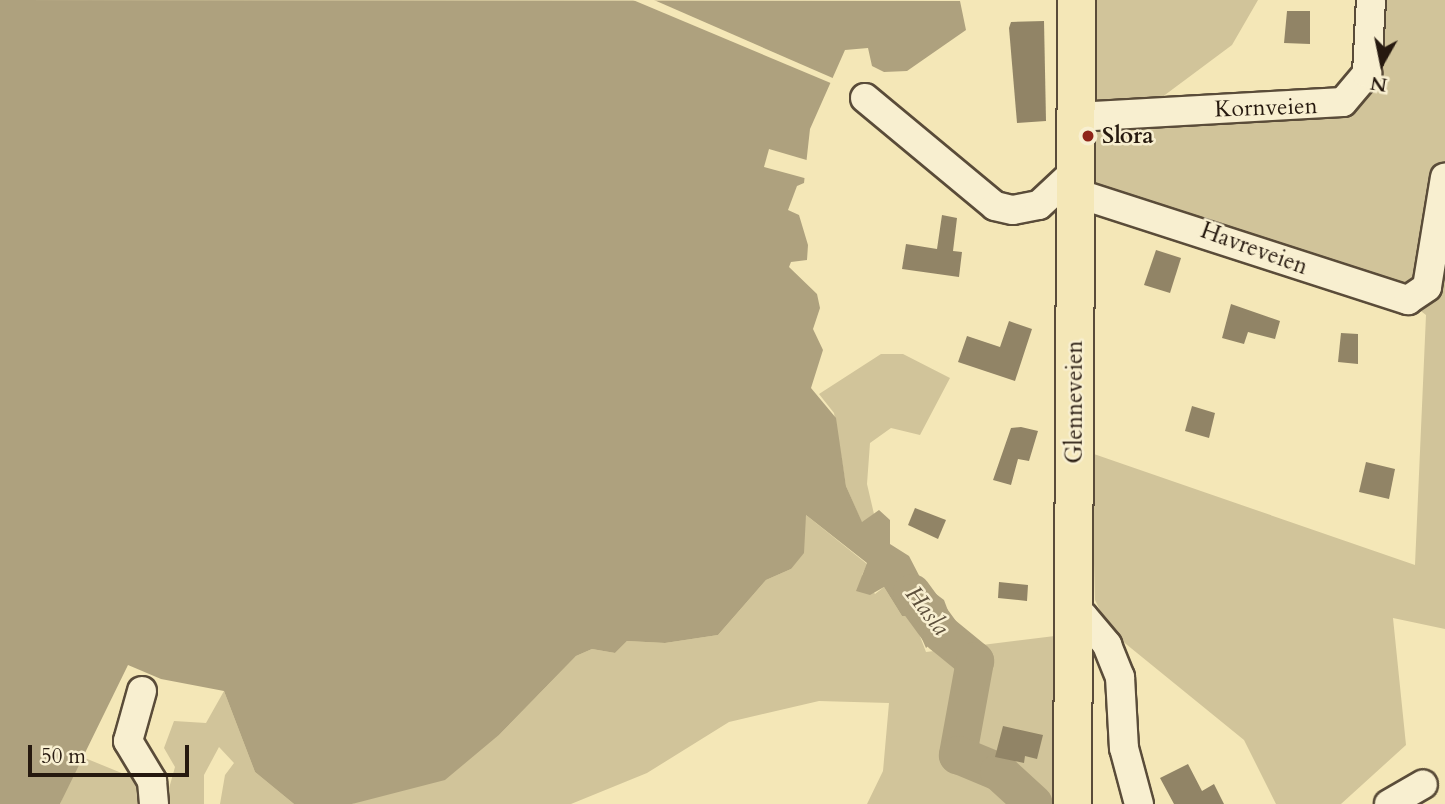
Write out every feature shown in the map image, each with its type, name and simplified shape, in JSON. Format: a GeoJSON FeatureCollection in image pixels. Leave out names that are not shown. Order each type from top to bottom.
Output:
{"type":"FeatureCollection","features":[{"type":"Feature","properties":{"kind":"main road","name":"Glenneveien"},"geometry":{"type":"LineString","coordinates":[[1072,804],[1076,0]]}},
{"type":"Feature","properties":{"kind":"lane","name":"Kornveien"},"geometry":{"type":"LineString","coordinates":[[1076,117],[1343,102],[1367,73],[1373,44],[1371,0]]}},
{"type":"Feature","properties":{"kind":"lane"},"geometry":{"type":"LineString","coordinates":[[865,98],[995,206],[1013,210],[1039,205],[1069,177],[1076,185]]}},
{"type":"Feature","properties":{"kind":"lane","name":"Havreveien"},"geometry":{"type":"LineString","coordinates":[[1076,185],[1395,297],[1418,297],[1427,287],[1445,177]]}},
{"type":"Feature","properties":{"kind":"lane"},"geometry":{"type":"LineString","coordinates":[[1074,617],[1083,616],[1107,645],[1120,677],[1124,748],[1139,804]]}},
{"type":"Feature","properties":{"kind":"lane"},"geometry":{"type":"LineString","coordinates":[[142,691],[128,741],[152,781],[154,804]]}},
{"type":"Feature","properties":{"kind":"lane"},"geometry":{"type":"LineString","coordinates":[[1389,804],[1423,784]]}},
{"type":"Feature","properties":{"kind":"shaded area"},"geometry":{"type":"Polygon","coordinates":[[[1089,0],[1258,0],[1232,45],[1134,118],[1350,109],[1376,0],[1445,0],[1445,629],[1393,618],[1406,745],[1341,804],[1276,804],[1244,740],[1110,631],[1095,600],[1091,453],[1415,565],[1426,315],[1396,292],[1087,182],[1089,0]]]}},
{"type":"Feature","properties":{"kind":"shaded area"},"geometry":{"type":"Polygon","coordinates":[[[881,354],[903,354],[950,378],[920,435],[891,428],[870,443],[867,484],[874,514],[862,523],[846,486],[834,413],[819,394],[881,354]]]}},
{"type":"Feature","properties":{"kind":"shaded area"},"geometry":{"type":"Polygon","coordinates":[[[806,515],[867,564],[862,575],[875,594],[884,587],[902,616],[912,615],[926,652],[1063,635],[1061,804],[867,804],[883,771],[889,703],[819,701],[729,722],[647,773],[571,804],[352,804],[500,734],[576,656],[592,649],[615,653],[627,641],[665,643],[718,635],[766,580],[791,569],[806,515]]]}},
{"type":"Feature","properties":{"kind":"shaded area"},"geometry":{"type":"Polygon","coordinates":[[[224,691],[255,772],[294,804],[220,804],[225,775],[234,763],[219,747],[204,775],[204,804],[60,804],[80,756],[168,792],[175,767],[164,748],[174,721],[206,723],[224,691]]]}},
{"type":"Feature","properties":{"kind":"water"},"geometry":{"type":"Polygon","coordinates":[[[0,0],[960,1],[966,30],[907,71],[884,72],[872,66],[868,48],[845,50],[810,129],[804,183],[797,186],[788,210],[799,215],[808,245],[807,260],[791,262],[789,267],[817,294],[820,308],[813,329],[823,350],[811,388],[836,418],[846,486],[862,522],[879,510],[890,520],[890,544],[909,556],[924,585],[944,600],[950,616],[942,634],[926,648],[912,616],[902,616],[884,587],[870,595],[856,591],[867,563],[806,515],[804,553],[791,569],[766,580],[718,635],[665,643],[627,641],[615,653],[592,649],[576,656],[500,734],[445,780],[352,804],[294,804],[255,772],[224,691],[161,679],[128,665],[60,804],[0,804],[0,0]]]}},
{"type":"Feature","properties":{"kind":"pier"},"geometry":{"type":"Polygon","coordinates":[[[633,0],[654,0],[835,79],[833,84],[633,0]]]}},
{"type":"Feature","properties":{"kind":"pier"},"geometry":{"type":"Polygon","coordinates":[[[769,149],[810,161],[808,179],[764,167],[769,149]]]}},
{"type":"Feature","properties":{"kind":"building"},"geometry":{"type":"Polygon","coordinates":[[[1287,11],[1310,11],[1310,44],[1284,43],[1287,11]]]}},
{"type":"Feature","properties":{"kind":"building"},"geometry":{"type":"Polygon","coordinates":[[[1044,21],[1046,121],[1017,123],[1009,28],[1011,22],[1044,21]]]}},
{"type":"Feature","properties":{"kind":"building"},"geometry":{"type":"Polygon","coordinates":[[[942,215],[957,218],[953,251],[962,252],[959,277],[902,269],[906,244],[937,249],[942,215]]]}},
{"type":"Feature","properties":{"kind":"building"},"geometry":{"type":"Polygon","coordinates":[[[1156,250],[1181,258],[1170,293],[1144,285],[1156,250]]]}},
{"type":"Feature","properties":{"kind":"building"},"geometry":{"type":"Polygon","coordinates":[[[1231,304],[1280,321],[1275,339],[1248,332],[1244,344],[1222,338],[1231,304]]]}},
{"type":"Feature","properties":{"kind":"building"},"geometry":{"type":"Polygon","coordinates":[[[1009,321],[1032,329],[1015,381],[958,362],[967,336],[1000,347],[1009,321]]]}},
{"type":"Feature","properties":{"kind":"building"},"geometry":{"type":"Polygon","coordinates":[[[1341,333],[1358,334],[1358,364],[1338,362],[1341,333]]]}},
{"type":"Feature","properties":{"kind":"building"},"geometry":{"type":"Polygon","coordinates":[[[1192,406],[1215,413],[1209,438],[1185,431],[1192,406]]]}},
{"type":"Feature","properties":{"kind":"building"},"geometry":{"type":"Polygon","coordinates":[[[1011,428],[1038,431],[1029,461],[1018,459],[1011,485],[993,480],[1011,428]]]}},
{"type":"Feature","properties":{"kind":"building"},"geometry":{"type":"Polygon","coordinates":[[[1366,462],[1395,469],[1389,499],[1359,492],[1366,462]]]}},
{"type":"Feature","properties":{"kind":"building"},"geometry":{"type":"Polygon","coordinates":[[[915,508],[946,520],[938,539],[908,525],[915,508]]]}},
{"type":"Feature","properties":{"kind":"building"},"geometry":{"type":"Polygon","coordinates":[[[999,582],[1028,585],[1027,601],[998,598],[999,582]]]}},
{"type":"Feature","properties":{"kind":"building"},"geometry":{"type":"Polygon","coordinates":[[[1003,726],[1043,735],[1037,759],[1025,756],[1024,763],[995,757],[1003,726]]]}},
{"type":"Feature","properties":{"kind":"building"},"geometry":{"type":"Polygon","coordinates":[[[1188,764],[1202,791],[1214,784],[1224,804],[1174,804],[1160,778],[1188,764]]]}},
{"type":"Feature","properties":{"kind":"waterway","name":"Hasla"},"geometry":{"type":"LineString","coordinates":[[912,593],[942,634],[975,661],[958,755],[999,772],[1034,804]]}},
{"type":"Feature","properties":{"kind":"place","name":"Slora"},"geometry":{"type":"Point","coordinates":[1088,136]}}]}
